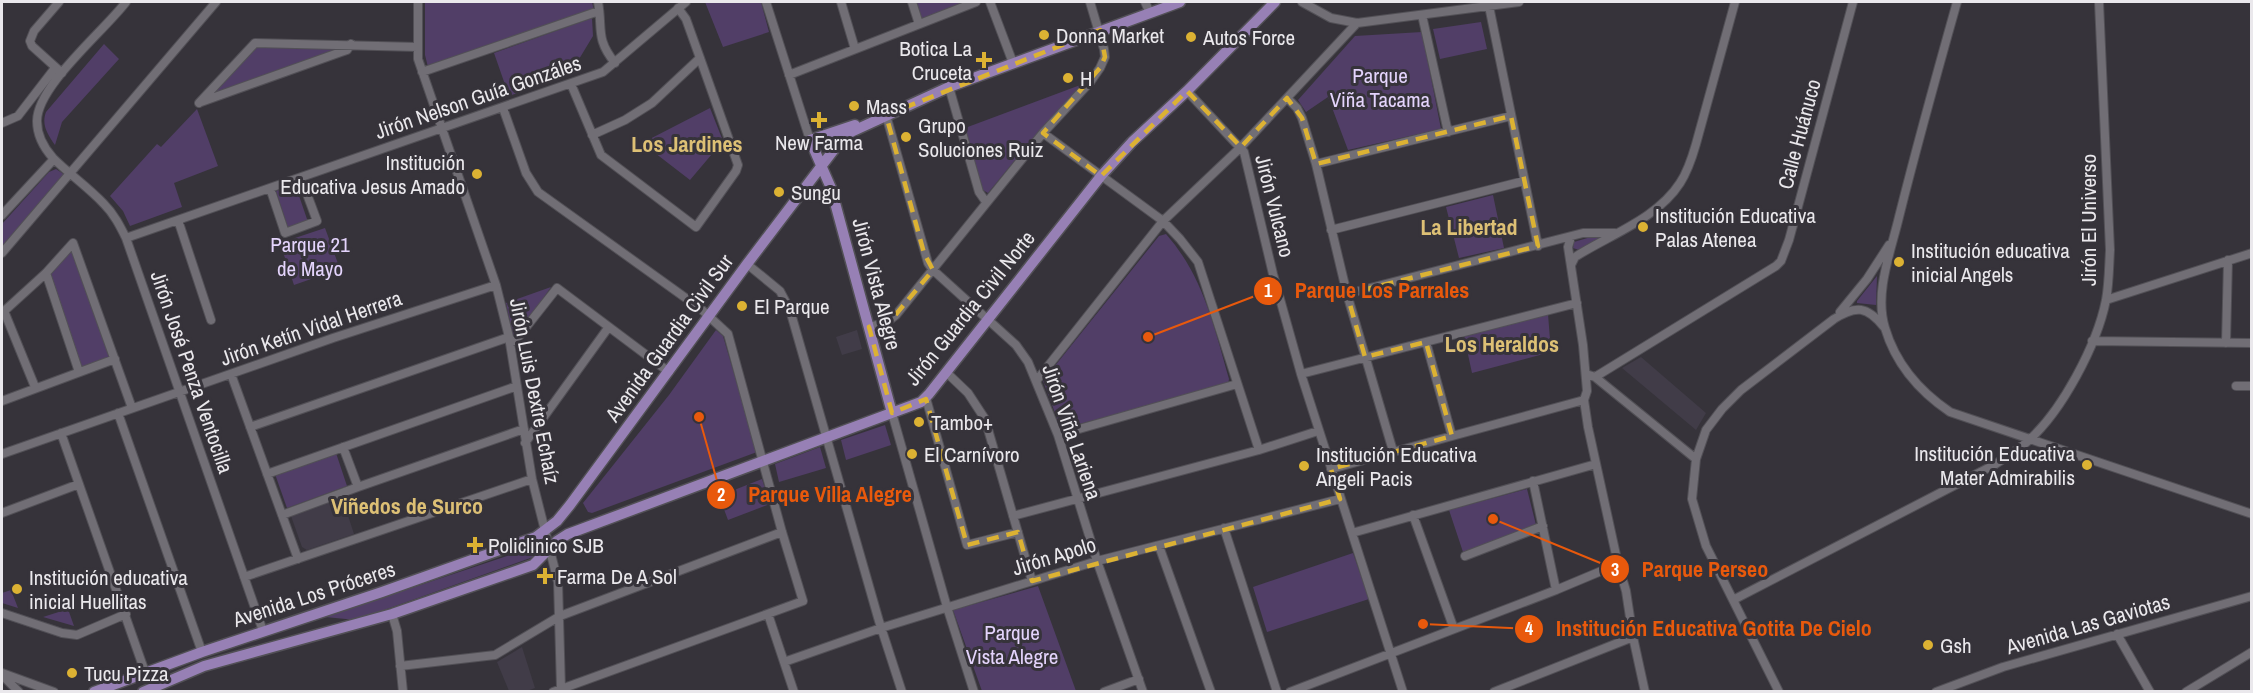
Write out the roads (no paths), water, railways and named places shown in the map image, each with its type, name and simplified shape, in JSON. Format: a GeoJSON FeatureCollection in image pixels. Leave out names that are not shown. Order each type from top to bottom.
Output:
{"type":"FeatureCollection","features":[{"type":"Feature","properties":{"kind":"main road","name":"Avenida Guardia Civil Sur"},"geometry":{"type":"LineString","coordinates":[[545,532],[570,505],[842,139],[851,132],[949,87],[1180,2]]}},
{"type":"Feature","properties":{"kind":"main road","name":"Jirón Guardia Civil Norte"},"geometry":{"type":"LineString","coordinates":[[549,549],[568,534],[892,413],[926,398],[1101,176],[1132,142],[1187,91],[1275,2]]}},
{"type":"Feature","properties":{"kind":"main road","name":"Avenida Guardia Civil Sur"},"geometry":{"type":"LineString","coordinates":[[810,140],[886,115]]}},
{"type":"Feature","properties":{"kind":"main road"},"geometry":{"type":"LineString","coordinates":[[810,140],[821,165]]}},
{"type":"Feature","properties":{"kind":"main road","name":"Jirón Vista Alegre"},"geometry":{"type":"LineString","coordinates":[[821,165],[831,188],[892,413]]}},
{"type":"Feature","properties":{"kind":"main road","name":"Avenida Los Próceres"},"geometry":{"type":"LineString","coordinates":[[94,692],[202,652],[382,592],[545,532]]}},
{"type":"Feature","properties":{"kind":"main road","name":"Avenida Los Próceres"},"geometry":{"type":"LineString","coordinates":[[143,692],[204,666],[392,614],[533,565],[549,549]]}},
{"type":"Feature","properties":{"kind":"street"},"geometry":{"type":"LineString","coordinates":[[59,2],[31,35],[32,46],[59,70]]}},
{"type":"Feature","properties":{"kind":"street"},"geometry":{"type":"LineString","coordinates":[[2,123],[18,116],[59,70],[126,2]]}},
{"type":"Feature","properties":{"kind":"street"},"geometry":{"type":"LineString","coordinates":[[2,253],[216,2]]}},
{"type":"Feature","properties":{"kind":"street","name":"Jirón Luis Dextre Echaíz"},"geometry":{"type":"LineString","coordinates":[[418,2],[418,47],[422,72],[496,285],[510,340],[532,479],[558,582],[560,616],[557,690]]}},
{"type":"Feature","properties":{"kind":"street","name":"Jirón Nelson Guía Gonzáles"},"geometry":{"type":"LineString","coordinates":[[126,238],[603,72],[686,2]]}},
{"type":"Feature","properties":{"kind":"street"},"geometry":{"type":"LineString","coordinates":[[766,2],[810,140]]}},
{"type":"Feature","properties":{"kind":"street"},"geometry":{"type":"LineString","coordinates":[[841,2],[855,49]]}},
{"type":"Feature","properties":{"kind":"street"},"geometry":{"type":"LineString","coordinates":[[912,2],[919,24]]}},
{"type":"Feature","properties":{"kind":"street"},"geometry":{"type":"LineString","coordinates":[[789,75],[976,2]]}},
{"type":"Feature","properties":{"kind":"street"},"geometry":{"type":"LineString","coordinates":[[990,2],[1013,63]]}},
{"type":"Feature","properties":{"kind":"street"},"geometry":{"type":"LineString","coordinates":[[869,327],[892,319],[1043,133],[1091,81],[1100,68],[1104,57],[1100,30],[1090,2]]}},
{"type":"Feature","properties":{"kind":"street"},"geometry":{"type":"LineString","coordinates":[[1145,2],[1150,13]]}},
{"type":"Feature","properties":{"kind":"street"},"geometry":{"type":"LineString","coordinates":[[1302,2],[1332,18],[1357,23],[1519,2]]}},
{"type":"Feature","properties":{"kind":"street"},"geometry":{"type":"LineString","coordinates":[[1570,267],[1575,257],[1665,201],[1679,184],[1689,165],[1735,2]]}},
{"type":"Feature","properties":{"kind":"street","name":"Calle Huánuco"},"geometry":{"type":"LineString","coordinates":[[1595,377],[1679,327],[1781,261],[1790,240],[1853,2]]}},
{"type":"Feature","properties":{"kind":"street"},"geometry":{"type":"LineString","coordinates":[[1884,327],[1882,294],[1894,238],[1957,2]]}},
{"type":"Feature","properties":{"kind":"street","name":"Jirón El Universo"},"geometry":{"type":"LineString","coordinates":[[1733,600],[1981,473],[2030,439],[2066,393],[2079,372],[2100,323],[2106,300],[2110,250],[2099,2]]}},
{"type":"Feature","properties":{"kind":"street"},"geometry":{"type":"LineString","coordinates":[[422,72],[599,6],[599,30],[602,45],[615,63]]}},
{"type":"Feature","properties":{"kind":"street"},"geometry":{"type":"LineString","coordinates":[[1489,6],[1538,246]]}},
{"type":"Feature","properties":{"kind":"street"},"geometry":{"type":"LineString","coordinates":[[571,84],[601,155],[696,227],[738,165],[683,13],[678,8]]}},
{"type":"Feature","properties":{"kind":"street"},"geometry":{"type":"LineString","coordinates":[[1422,15],[1448,132]]}},
{"type":"Feature","properties":{"kind":"street"},"geometry":{"type":"LineString","coordinates":[[1037,380],[1163,221],[1241,147],[1357,23]]}},
{"type":"Feature","properties":{"kind":"street"},"geometry":{"type":"LineString","coordinates":[[351,44],[347,50],[199,103],[255,43],[351,44],[418,47]]}},
{"type":"Feature","properties":{"kind":"street"},"geometry":{"type":"LineString","coordinates":[[592,135],[625,120],[652,103],[700,58]]}},
{"type":"Feature","properties":{"kind":"street","name":"Jirón José Penza Ventocilla"},"geometry":{"type":"LineString","coordinates":[[59,70],[39,109],[37,120],[39,136],[54,159],[104,203],[126,238],[263,631]]}},
{"type":"Feature","properties":{"kind":"street"},"geometry":{"type":"LineString","coordinates":[[949,87],[979,192],[986,202]]}},
{"type":"Feature","properties":{"kind":"street","name":"Jirón Vulcano"},"geometry":{"type":"LineString","coordinates":[[1187,91],[1241,147],[1246,158],[1273,274],[1301,374],[1403,692]]}},
{"type":"Feature","properties":{"kind":"street"},"geometry":{"type":"LineString","coordinates":[[1287,98],[1297,108],[1302,118],[1316,164],[1347,294],[1393,451]]}},
{"type":"Feature","properties":{"kind":"street"},"geometry":{"type":"LineString","coordinates":[[503,108],[526,173],[537,192],[709,315],[729,336],[803,601],[557,690]]}},
{"type":"Feature","properties":{"kind":"street","name":"Jirón Viña Lariena"},"geometry":{"type":"LineString","coordinates":[[886,115],[924,253],[933,270],[1016,345],[1037,380],[1058,435],[1097,561],[1143,692]]}},
{"type":"Feature","properties":{"kind":"street"},"geometry":{"type":"LineString","coordinates":[[1316,164],[1511,116]]}},
{"type":"Feature","properties":{"kind":"street"},"geometry":{"type":"LineString","coordinates":[[1043,133],[1163,221],[1180,238],[1198,262],[1259,450]]}},
{"type":"Feature","properties":{"kind":"street"},"geometry":{"type":"LineString","coordinates":[[2,215],[54,159]]}},
{"type":"Feature","properties":{"kind":"street"},"geometry":{"type":"LineString","coordinates":[[270,188],[285,232],[317,221],[301,178]]}},
{"type":"Feature","properties":{"kind":"street"},"geometry":{"type":"LineString","coordinates":[[1331,230],[1524,181]]}},
{"type":"Feature","properties":{"kind":"street"},"geometry":{"type":"LineString","coordinates":[[178,220],[211,320]]}},
{"type":"Feature","properties":{"kind":"street"},"geometry":{"type":"LineString","coordinates":[[1347,294],[1592,232],[1616,233]]}},
{"type":"Feature","properties":{"kind":"street"},"geometry":{"type":"LineString","coordinates":[[1571,237],[1568,247],[1570,267],[1586,374],[1587,391],[1584,400],[1596,464],[1626,591],[1645,692]]}},
{"type":"Feature","properties":{"kind":"street"},"geometry":{"type":"LineString","coordinates":[[1834,319],[1867,279],[1894,238]]}},
{"type":"Feature","properties":{"kind":"street"},"geometry":{"type":"LineString","coordinates":[[35,387],[3,312],[46,273],[73,243],[132,408]]}},
{"type":"Feature","properties":{"kind":"street"},"geometry":{"type":"LineString","coordinates":[[2106,300],[2252,253]]}},
{"type":"Feature","properties":{"kind":"street"},"geometry":{"type":"LineString","coordinates":[[2226,343],[2228,260]]}},
{"type":"Feature","properties":{"kind":"street"},"geometry":{"type":"LineString","coordinates":[[747,264],[771,282],[786,299],[881,628],[902,692]]}},
{"type":"Feature","properties":{"kind":"street"},"geometry":{"type":"LineString","coordinates":[[46,273],[79,372]]}},
{"type":"Feature","properties":{"kind":"street","name":"Jirón Ketín Vidal Herrera"},"geometry":{"type":"LineString","coordinates":[[2,454],[496,285]]}},
{"type":"Feature","properties":{"kind":"street"},"geometry":{"type":"LineString","coordinates":[[250,427],[510,340],[516,340],[555,289],[669,372]]}},
{"type":"Feature","properties":{"kind":"street"},"geometry":{"type":"LineString","coordinates":[[1301,374],[1576,303]]}},
{"type":"Feature","properties":{"kind":"street"},"geometry":{"type":"LineString","coordinates":[[1779,692],[1706,546],[1692,499],[1696,459],[1706,430],[1741,390],[1850,309],[1860,309],[1875,316],[1884,327],[1904,369],[1916,385],[1950,412],[2252,514]]}},
{"type":"Feature","properties":{"kind":"street"},"geometry":{"type":"LineString","coordinates":[[525,443],[608,328]]}},
{"type":"Feature","properties":{"kind":"street"},"geometry":{"type":"LineString","coordinates":[[2092,341],[2252,343]]}},
{"type":"Feature","properties":{"kind":"street"},"geometry":{"type":"LineString","coordinates":[[1426,342],[1452,436]]}},
{"type":"Feature","properties":{"kind":"street"},"geometry":{"type":"LineString","coordinates":[[2,400],[115,359]]}},
{"type":"Feature","properties":{"kind":"street"},"geometry":{"type":"LineString","coordinates":[[946,372],[968,393],[980,410],[1032,581]]}},
{"type":"Feature","properties":{"kind":"street"},"geometry":{"type":"LineString","coordinates":[[231,374],[297,559]]}},
{"type":"Feature","properties":{"kind":"street"},"geometry":{"type":"LineString","coordinates":[[1586,374],[1595,377],[1696,459]]}},
{"type":"Feature","properties":{"kind":"street"},"geometry":{"type":"LineString","coordinates":[[1058,435],[1237,384]]}},
{"type":"Feature","properties":{"kind":"street"},"geometry":{"type":"LineString","coordinates":[[267,474],[517,386]]}},
{"type":"Feature","properties":{"kind":"street"},"geometry":{"type":"LineString","coordinates":[[2236,386],[2252,386]]}},
{"type":"Feature","properties":{"kind":"street"},"geometry":{"type":"LineString","coordinates":[[926,398],[968,545],[1018,531]]}},
{"type":"Feature","properties":{"kind":"street"},"geometry":{"type":"LineString","coordinates":[[1331,469],[1584,400]]}},
{"type":"Feature","properties":{"kind":"street"},"geometry":{"type":"LineString","coordinates":[[118,413],[202,652]]}},
{"type":"Feature","properties":{"kind":"street","name":"Jirón Vista Alegre"},"geometry":{"type":"LineString","coordinates":[[892,413],[947,607],[974,692]]}},
{"type":"Feature","properties":{"kind":"street"},"geometry":{"type":"LineString","coordinates":[[282,515],[524,429]]}},
{"type":"Feature","properties":{"kind":"street"},"geometry":{"type":"LineString","coordinates":[[1013,516],[1259,450],[1318,431]]}},
{"type":"Feature","properties":{"kind":"street"},"geometry":{"type":"LineString","coordinates":[[61,433],[145,672]]}},
{"type":"Feature","properties":{"kind":"street"},"geometry":{"type":"LineString","coordinates":[[343,447],[358,487]]}},
{"type":"Feature","properties":{"kind":"street"},"geometry":{"type":"LineString","coordinates":[[1352,533],[1596,464]]}},
{"type":"Feature","properties":{"kind":"street"},"geometry":{"type":"LineString","coordinates":[[244,577],[532,479]]}},
{"type":"Feature","properties":{"kind":"street"},"geometry":{"type":"LineString","coordinates":[[1533,481],[1556,590]]}},
{"type":"Feature","properties":{"kind":"street"},"geometry":{"type":"LineString","coordinates":[[2,513],[79,484]]}},
{"type":"Feature","properties":{"kind":"street","name":"Jirón Apolo"},"geometry":{"type":"LineString","coordinates":[[784,662],[881,628],[1097,561],[1340,499]]}},
{"type":"Feature","properties":{"kind":"street"},"geometry":{"type":"LineString","coordinates":[[1413,515],[1454,629]]}},
{"type":"Feature","properties":{"kind":"street"},"geometry":{"type":"LineString","coordinates":[[1465,556],[1543,526]]}},
{"type":"Feature","properties":{"kind":"street"},"geometry":{"type":"LineString","coordinates":[[1224,528],[1277,692]]}},
{"type":"Feature","properties":{"kind":"street"},"geometry":{"type":"LineString","coordinates":[[400,666],[495,655],[560,616],[782,532]]}},
{"type":"Feature","properties":{"kind":"street"},"geometry":{"type":"LineString","coordinates":[[1159,546],[1211,692]]}},
{"type":"Feature","properties":{"kind":"street"},"geometry":{"type":"LineString","coordinates":[[1290,692],[1618,564]]}},
{"type":"Feature","properties":{"kind":"street","name":"Avenida Las Gaviotas"},"geometry":{"type":"LineString","coordinates":[[1936,692],[2003,668],[2252,596]]}},
{"type":"Feature","properties":{"kind":"street"},"geometry":{"type":"LineString","coordinates":[[2,613],[62,633],[77,634],[126,614]]}},
{"type":"Feature","properties":{"kind":"street"},"geometry":{"type":"LineString","coordinates":[[392,614],[397,631],[404,692]]}},
{"type":"Feature","properties":{"kind":"street"},"geometry":{"type":"LineString","coordinates":[[768,614],[794,692]]}},
{"type":"Feature","properties":{"kind":"street"},"geometry":{"type":"LineString","coordinates":[[2117,634],[2150,692]]}},
{"type":"Feature","properties":{"kind":"street"},"geometry":{"type":"LineString","coordinates":[[1494,692],[1633,637]]}},
{"type":"Feature","properties":{"kind":"street"},"geometry":{"type":"LineString","coordinates":[[2186,692],[2252,652]]}},
{"type":"Feature","properties":{"kind":"street"},"geometry":{"type":"LineString","coordinates":[[2,674],[19,692]]}},
{"type":"Feature","properties":{"kind":"street"},"geometry":{"type":"LineString","coordinates":[[2,674],[54,692]]}},
{"type":"Feature","properties":{"kind":"street"},"geometry":{"type":"LineString","coordinates":[[1104,692],[1139,679]]}},
{"type":"Feature","properties":{"kind":"place","name":"Donna Market"},"geometry":{"type":"Point","coordinates":[1044,35]}},
{"type":"Feature","properties":{"kind":"place","name":"Autos Force"},"geometry":{"type":"Point","coordinates":[1191,37]}},
{"type":"Feature","properties":{"kind":"place","name":"Botica La Cruceta"},"geometry":{"type":"Point","coordinates":[984,60]}},
{"type":"Feature","properties":{"kind":"place","name":"H"},"geometry":{"type":"Point","coordinates":[1068,78]}},
{"type":"Feature","properties":{"kind":"place","name":"Mass"},"geometry":{"type":"Point","coordinates":[854,106]}},
{"type":"Feature","properties":{"kind":"place","name":"New Farma"},"geometry":{"type":"Point","coordinates":[819,120]}},
{"type":"Feature","properties":{"kind":"place","name":"Grupo Soluciones Ruiz"},"geometry":{"type":"Point","coordinates":[906,137]}},
{"type":"Feature","properties":{"kind":"place","name":"Institución Educativa Jesus Amado"},"geometry":{"type":"Point","coordinates":[477,174]}},
{"type":"Feature","properties":{"kind":"place","name":"Sungu"},"geometry":{"type":"Point","coordinates":[779,192]}},
{"type":"Feature","properties":{"kind":"place","name":"Institución Educativa Palas Atenea"},"geometry":{"type":"Point","coordinates":[1643,227]}},
{"type":"Feature","properties":{"kind":"place","name":"Institución educativa inicial Angels"},"geometry":{"type":"Point","coordinates":[1899,262]}},
{"type":"Feature","properties":{"kind":"place","name":"El Parque"},"geometry":{"type":"Point","coordinates":[742,306]}},
{"type":"Feature","properties":{"kind":"place","name":"Parque Los Parrales"},"geometry":{"type":"Point","coordinates":[1148,337]}},
{"type":"Feature","properties":{"kind":"place","name":"Parque Villa Alegre"},"geometry":{"type":"Point","coordinates":[699,417]}},
{"type":"Feature","properties":{"kind":"place","name":"Tambo+"},"geometry":{"type":"Point","coordinates":[919,422]}},
{"type":"Feature","properties":{"kind":"place","name":"El Carnívoro"},"geometry":{"type":"Point","coordinates":[912,454]}},
{"type":"Feature","properties":{"kind":"place","name":"Institución Educativa Mater Admirabilis"},"geometry":{"type":"Point","coordinates":[2087,465]}},
{"type":"Feature","properties":{"kind":"place","name":"Institución Educativa Angeli Pacis"},"geometry":{"type":"Point","coordinates":[1304,466]}},
{"type":"Feature","properties":{"kind":"place","name":"Parque Perseo"},"geometry":{"type":"Point","coordinates":[1493,519]}},
{"type":"Feature","properties":{"kind":"place","name":"Policlinico SJB"},"geometry":{"type":"Point","coordinates":[475,545]}},
{"type":"Feature","properties":{"kind":"place","name":"Farma De A Sol"},"geometry":{"type":"Point","coordinates":[545,576]}},
{"type":"Feature","properties":{"kind":"place","name":"Institución educativa inicial Huellitas"},"geometry":{"type":"Point","coordinates":[17,589]}},
{"type":"Feature","properties":{"kind":"place","name":"Institución Educativa Gotita De Cielo"},"geometry":{"type":"Point","coordinates":[1423,624]}},
{"type":"Feature","properties":{"kind":"place","name":"Gsh"},"geometry":{"type":"Point","coordinates":[1928,645]}},
{"type":"Feature","properties":{"kind":"place","name":"Tucu Pizza"},"geometry":{"type":"Point","coordinates":[72,673]}},
{"type":"Feature","properties":{"kind":"district","name":"Los Jardines"},"geometry":{"type":"Point","coordinates":[687,144]}},
{"type":"Feature","properties":{"kind":"district","name":"La Libertad"},"geometry":{"type":"Point","coordinates":[1469,227]}},
{"type":"Feature","properties":{"kind":"district","name":"Los Heraldos"},"geometry":{"type":"Point","coordinates":[1502,344]}},
{"type":"Feature","properties":{"kind":"district","name":"Viñedos de Surco"},"geometry":{"type":"Point","coordinates":[407,506]}},
{"type":"Feature","properties":{"kind":"park label","name":"Parque Viña Tacama"},"geometry":{"type":"Point","coordinates":[1380,87]}},
{"type":"Feature","properties":{"kind":"park label","name":"Parque 21 de Mayo"},"geometry":{"type":"Point","coordinates":[310,256]}},
{"type":"Feature","properties":{"kind":"park label","name":"Parque Vista Alegre"},"geometry":{"type":"Point","coordinates":[1012,644]}}]}
